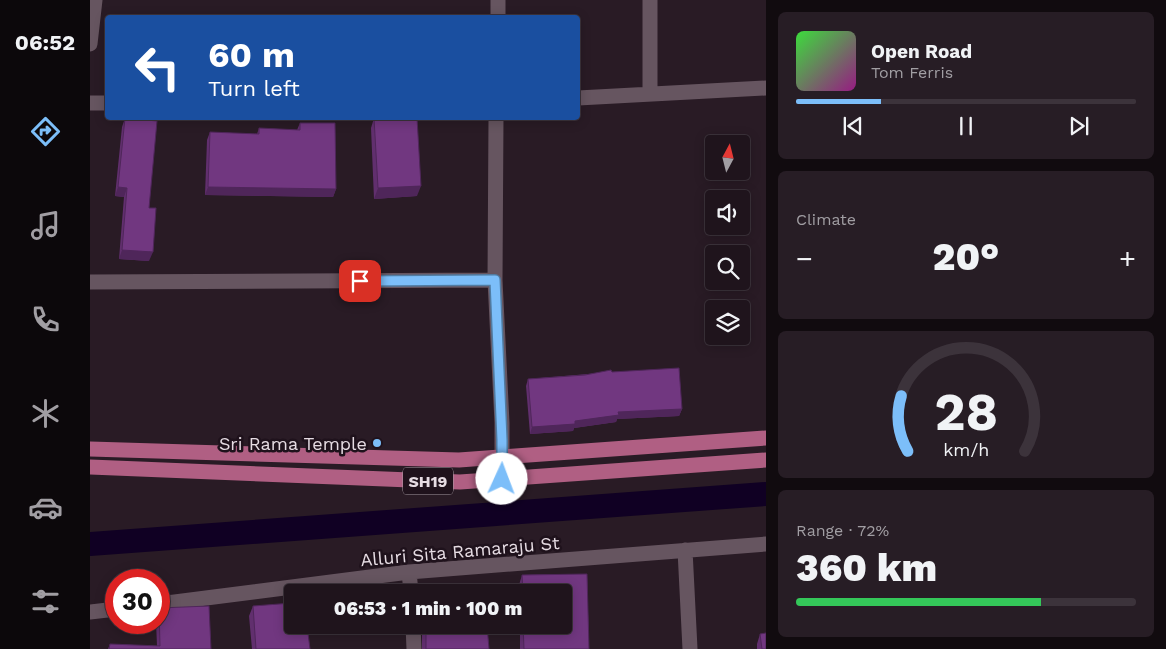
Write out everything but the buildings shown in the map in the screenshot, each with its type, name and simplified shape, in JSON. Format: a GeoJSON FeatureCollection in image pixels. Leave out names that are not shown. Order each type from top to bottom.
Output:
{"type":"FeatureCollection","features":[{"type":"Feature","properties":{"kind":"main road","name":"SH19"},"geometry":{"type":"LineString","coordinates":[[90,449],[459,460],[766,438]]}},
{"type":"Feature","properties":{"kind":"main road","name":"SH19"},"geometry":{"type":"LineString","coordinates":[[90,467],[460,482],[766,460]]}},
{"type":"Feature","properties":{"kind":"street"},"geometry":{"type":"LineString","coordinates":[[90,44],[96,0]]}},
{"type":"Feature","properties":{"kind":"street"},"geometry":{"type":"LineString","coordinates":[[498,0],[498,15]]}},
{"type":"Feature","properties":{"kind":"street"},"geometry":{"type":"LineString","coordinates":[[650,0],[650,93]]}},
{"type":"Feature","properties":{"kind":"street"},"geometry":{"type":"LineString","coordinates":[[580,98],[766,88]]}},
{"type":"Feature","properties":{"kind":"street"},"geometry":{"type":"LineString","coordinates":[[90,103],[105,103]]}},
{"type":"Feature","properties":{"kind":"street"},"geometry":{"type":"LineString","coordinates":[[496,120],[495,280],[503,457],[502,479]]}},
{"type":"Feature","properties":{"kind":"street"},"geometry":{"type":"LineString","coordinates":[[90,282],[495,280]]}},
{"type":"Feature","properties":{"kind":"street","name":"Alluri Sita Ramaraju St"},"geometry":{"type":"LineString","coordinates":[[170,603],[409,572],[766,544]]}},
{"type":"Feature","properties":{"kind":"street"},"geometry":{"type":"LineString","coordinates":[[685,550],[690,649]]}},
{"type":"Feature","properties":{"kind":"street"},"geometry":{"type":"LineString","coordinates":[[409,572],[410,584]]}},
{"type":"Feature","properties":{"kind":"street"},"geometry":{"type":"LineString","coordinates":[[90,612],[105,610]]}},
{"type":"Feature","properties":{"kind":"street"},"geometry":{"type":"LineString","coordinates":[[413,634],[414,649]]}},
{"type":"Feature","properties":{"kind":"waterway"},"geometry":{"type":"LineString","coordinates":[[90,544],[766,494]]}},
{"type":"Feature","properties":{"kind":"place","name":"Sri Rama Temple"},"geometry":{"type":"Point","coordinates":[377,443]}},
{"type":"Feature","properties":{"kind":"route"},"geometry":{"type":"LineString","coordinates":[[360,281],[495,280],[503,457],[502,479]]}}]}
